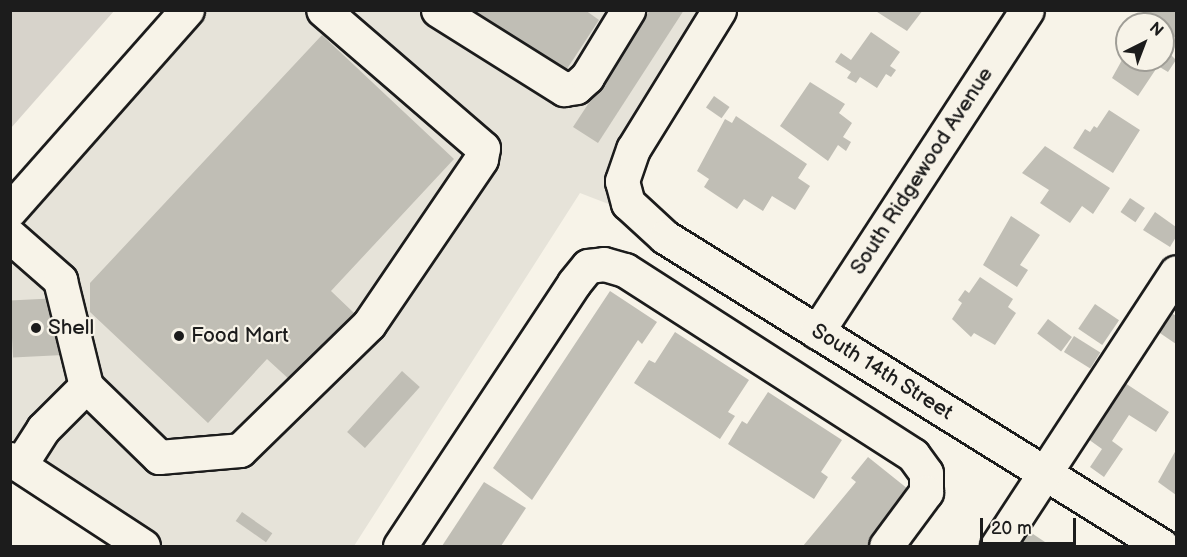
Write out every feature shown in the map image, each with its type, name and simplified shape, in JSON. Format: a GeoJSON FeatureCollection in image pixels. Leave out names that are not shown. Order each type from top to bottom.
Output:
{"type":"FeatureCollection","features":[{"type":"Feature","properties":{"kind":"street"},"geometry":{"type":"LineString","coordinates":[[10,210],[187,10]]}},
{"type":"Feature","properties":{"kind":"street"},"geometry":{"type":"LineString","coordinates":[[10,236],[60,280],[86,386],[159,457],[240,450],[369,324],[481,159],[483,148],[323,10]]}},
{"type":"Feature","properties":{"kind":"street"},"geometry":{"type":"LineString","coordinates":[[438,10],[551,84],[564,88],[576,87],[586,77],[628,10]]}},
{"type":"Feature","properties":{"kind":"street","name":"South 14th Street"},"geometry":{"type":"LineString","coordinates":[[719,10],[633,149],[622,181],[628,203],[650,226],[1162,546]]}},
{"type":"Feature","properties":{"kind":"street","name":"South Ridgewood Avenue"},"geometry":{"type":"LineString","coordinates":[[817,332],[1027,10]]}},
{"type":"Feature","properties":{"kind":"street"},"geometry":{"type":"LineString","coordinates":[[400,546],[574,283],[588,267],[604,264],[625,270],[913,455],[926,473],[926,492],[886,546]]}},
{"type":"Feature","properties":{"kind":"street"},"geometry":{"type":"LineString","coordinates":[[997,546],[1176,272]]}},
{"type":"Feature","properties":{"kind":"street"},"geometry":{"type":"LineString","coordinates":[[86,386],[43,429],[15,462],[143,546]]}},
{"type":"Feature","properties":{"kind":"shaded area"},"geometry":{"type":"Polygon","coordinates":[[[10,11],[114,11],[11,128],[10,11]]]}},
{"type":"Feature","properties":{"kind":"shaded area"},"geometry":{"type":"Polygon","coordinates":[[[187,11],[719,11],[633,149],[637,215],[580,193],[354,546],[143,546],[11,459],[11,210],[187,11]]]}},
{"type":"Feature","properties":{"kind":"building"},"geometry":{"type":"Polygon","coordinates":[[[463,10],[585,10],[599,20],[563,75],[463,10]]]}},
{"type":"Feature","properties":{"kind":"building"},"geometry":{"type":"Polygon","coordinates":[[[650,10],[684,10],[598,143],[573,127],[650,10]]]}},
{"type":"Feature","properties":{"kind":"building"},"geometry":{"type":"Polygon","coordinates":[[[874,10],[923,10],[907,31],[874,10]]]}},
{"type":"Feature","properties":{"kind":"building"},"geometry":{"type":"Polygon","coordinates":[[[1147,10],[1176,10],[1176,38],[1175,12],[1146,12],[1147,10]]]}},
{"type":"Feature","properties":{"kind":"building"},"geometry":{"type":"Polygon","coordinates":[[[871,32],[900,52],[890,66],[896,70],[891,77],[886,74],[877,88],[860,77],[856,83],[847,78],[851,72],[835,62],[841,53],[851,60],[871,32]]]}},
{"type":"Feature","properties":{"kind":"building"},"geometry":{"type":"Polygon","coordinates":[[[322,35],[454,159],[331,291],[354,313],[291,381],[267,359],[208,423],[90,312],[90,283],[322,35]]]}},
{"type":"Feature","properties":{"kind":"building"},"geometry":{"type":"Polygon","coordinates":[[[1115,72],[1154,72],[1138,96],[1112,78],[1115,72]]]}},
{"type":"Feature","properties":{"kind":"building"},"geometry":{"type":"Polygon","coordinates":[[[810,82],[845,104],[839,113],[852,123],[843,137],[851,142],[846,151],[838,145],[828,161],[780,126],[810,82]]]}},
{"type":"Feature","properties":{"kind":"building"},"geometry":{"type":"Polygon","coordinates":[[[714,96],[730,107],[722,118],[706,107],[714,96]]]}},
{"type":"Feature","properties":{"kind":"building"},"geometry":{"type":"Polygon","coordinates":[[[1109,110],[1140,130],[1113,173],[1073,148],[1085,129],[1090,132],[1094,126],[1097,128],[1109,110]]]}},
{"type":"Feature","properties":{"kind":"building"},"geometry":{"type":"Polygon","coordinates":[[[736,116],[807,164],[798,178],[810,186],[795,210],[772,196],[763,211],[744,199],[737,209],[704,187],[709,179],[697,171],[725,119],[732,123],[736,116]]]}},
{"type":"Feature","properties":{"kind":"building"},"geometry":{"type":"Polygon","coordinates":[[[1045,146],[1110,188],[1093,214],[1082,206],[1070,223],[1040,203],[1049,190],[1022,173],[1045,146]]]}},
{"type":"Feature","properties":{"kind":"building"},"geometry":{"type":"Polygon","coordinates":[[[1130,198],[1145,208],[1135,222],[1120,212],[1130,198]]]}},
{"type":"Feature","properties":{"kind":"building"},"geometry":{"type":"Polygon","coordinates":[[[1155,212],[1176,227],[1176,237],[1170,247],[1143,230],[1155,212]]]}},
{"type":"Feature","properties":{"kind":"building"},"geometry":{"type":"Polygon","coordinates":[[[1011,216],[1040,235],[1020,265],[1028,270],[1017,287],[983,265],[1011,216]]]}},
{"type":"Feature","properties":{"kind":"building"},"geometry":{"type":"Polygon","coordinates":[[[980,277],[1013,299],[1008,307],[1016,313],[995,345],[974,333],[971,337],[952,319],[962,303],[958,300],[965,290],[969,293],[980,277]]]}},
{"type":"Feature","properties":{"kind":"building"},"geometry":{"type":"Polygon","coordinates":[[[610,291],[657,322],[642,344],[638,340],[532,500],[493,468],[610,291]]]}},
{"type":"Feature","properties":{"kind":"building","name":"Shell"},"geometry":{"type":"Polygon","coordinates":[[[60,298],[63,355],[13,358],[10,301],[60,298]]]}},
{"type":"Feature","properties":{"kind":"building"},"geometry":{"type":"Polygon","coordinates":[[[1095,304],[1119,320],[1102,345],[1078,329],[1095,304]]]}},
{"type":"Feature","properties":{"kind":"building"},"geometry":{"type":"Polygon","coordinates":[[[1167,310],[1176,316],[1176,344],[1154,329],[1167,310]]]}},
{"type":"Feature","properties":{"kind":"building"},"geometry":{"type":"Polygon","coordinates":[[[1048,319],[1072,337],[1061,351],[1037,333],[1048,319]]]}},
{"type":"Feature","properties":{"kind":"building"},"geometry":{"type":"Polygon","coordinates":[[[675,332],[749,380],[728,412],[735,416],[720,439],[634,383],[649,360],[655,363],[675,332]]]}},
{"type":"Feature","properties":{"kind":"building"},"geometry":{"type":"Polygon","coordinates":[[[1074,336],[1100,352],[1090,369],[1064,352],[1074,336]]]}},
{"type":"Feature","properties":{"kind":"building"},"geometry":{"type":"Polygon","coordinates":[[[402,371],[420,387],[365,448],[347,432],[402,371]]]}},
{"type":"Feature","properties":{"kind":"building"},"geometry":{"type":"Polygon","coordinates":[[[1125,383],[1169,412],[1156,432],[1129,415],[1112,441],[1123,449],[1104,477],[1090,467],[1102,449],[1088,439],[1125,383]]]}},
{"type":"Feature","properties":{"kind":"building"},"geometry":{"type":"Polygon","coordinates":[[[768,392],[842,440],[821,472],[828,477],[814,499],[728,444],[742,421],[747,424],[768,392]]]}},
{"type":"Feature","properties":{"kind":"building"},"geometry":{"type":"Polygon","coordinates":[[[1176,450],[1176,495],[1158,482],[1176,450]]]}},
{"type":"Feature","properties":{"kind":"building"},"geometry":{"type":"Polygon","coordinates":[[[868,457],[913,493],[869,546],[803,546],[856,482],[851,478],[868,457]]]}},
{"type":"Feature","properties":{"kind":"building"},"geometry":{"type":"Polygon","coordinates":[[[484,482],[526,508],[501,546],[442,546],[484,482]]]}},
{"type":"Feature","properties":{"kind":"building"},"geometry":{"type":"Polygon","coordinates":[[[242,512],[272,533],[266,542],[236,521],[242,512]]]}},
{"type":"Feature","properties":{"kind":"building"},"geometry":{"type":"Polygon","coordinates":[[[1027,530],[1051,546],[1016,546],[1027,530]]]}},
{"type":"Feature","properties":{"kind":"place","name":"Shell"},"geometry":{"type":"Point","coordinates":[36,328]}},
{"type":"Feature","properties":{"kind":"place","name":"Food Mart"},"geometry":{"type":"Point","coordinates":[179,336]}}]}
